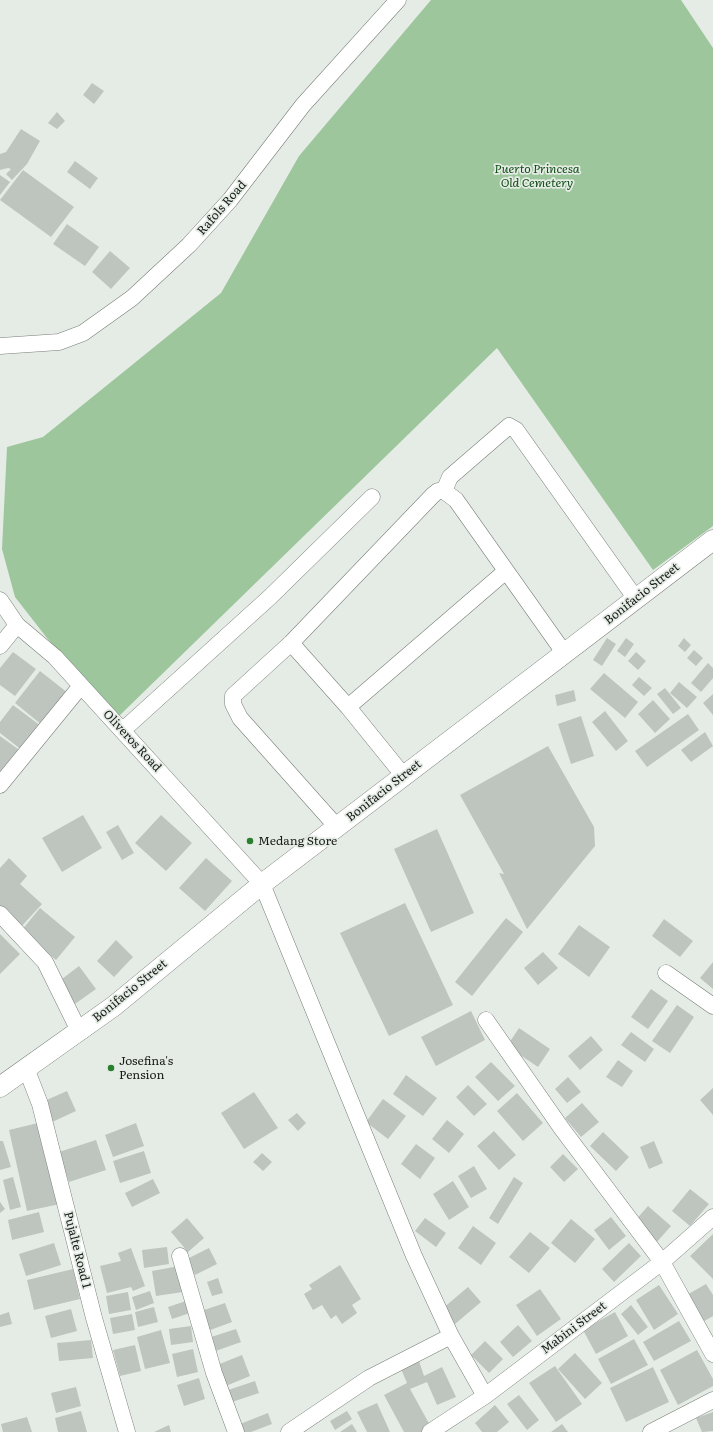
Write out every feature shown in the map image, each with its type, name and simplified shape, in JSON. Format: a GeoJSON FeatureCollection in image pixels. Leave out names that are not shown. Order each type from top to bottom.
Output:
{"type":"FeatureCollection","features":[{"type":"Feature","properties":{"kind":"street","name":"Rafols Road"},"geometry":{"type":"LineString","coordinates":[[0,346],[59,342],[83,333],[132,298],[189,245],[230,200],[302,105],[398,0]]}},
{"type":"Feature","properties":{"kind":"street"},"geometry":{"type":"LineString","coordinates":[[444,491],[450,477],[495,436],[509,426],[516,430],[636,599]]}},
{"type":"Feature","properties":{"kind":"street"},"geometry":{"type":"LineString","coordinates":[[337,827],[240,718],[232,704],[233,696],[291,643],[428,498],[438,491],[444,491],[456,500],[565,654]]}},
{"type":"Feature","properties":{"kind":"street"},"geometry":{"type":"LineString","coordinates":[[123,730],[270,597],[372,497]]}},
{"type":"Feature","properties":{"kind":"street","name":"Bonifacio Street"},"geometry":{"type":"LineString","coordinates":[[0,1087],[114,1006],[262,884],[713,540]]}},
{"type":"Feature","properties":{"kind":"street"},"geometry":{"type":"LineString","coordinates":[[348,707],[506,571]]}},
{"type":"Feature","properties":{"kind":"street","name":"Oliveros Road"},"geometry":{"type":"LineString","coordinates":[[0,600],[17,625],[55,657],[80,687],[123,730],[262,884],[414,1256],[451,1336],[485,1396]]}},
{"type":"Feature","properties":{"kind":"street"},"geometry":{"type":"LineString","coordinates":[[0,646],[17,625]]}},
{"type":"Feature","properties":{"kind":"street"},"geometry":{"type":"LineString","coordinates":[[291,643],[348,707],[403,775]]}},
{"type":"Feature","properties":{"kind":"street"},"geometry":{"type":"LineString","coordinates":[[0,785],[80,687]]}},
{"type":"Feature","properties":{"kind":"street"},"geometry":{"type":"LineString","coordinates":[[0,914],[45,962],[80,1031]]}},
{"type":"Feature","properties":{"kind":"street"},"geometry":{"type":"LineString","coordinates":[[666,973],[713,1006]]}},
{"type":"Feature","properties":{"kind":"street"},"geometry":{"type":"LineString","coordinates":[[486,1020],[562,1129],[662,1262],[713,1354]]}},
{"type":"Feature","properties":{"kind":"street","name":"Pujalte Road 1"},"geometry":{"type":"LineString","coordinates":[[26,1068],[40,1104],[94,1318],[127,1432]]}},
{"type":"Feature","properties":{"kind":"street","name":"Mabini Street"},"geometry":{"type":"LineString","coordinates":[[430,1432],[485,1396],[662,1262],[713,1217]]}},
{"type":"Feature","properties":{"kind":"street"},"geometry":{"type":"LineString","coordinates":[[180,1256],[214,1373],[236,1432]]}},
{"type":"Feature","properties":{"kind":"street"},"geometry":{"type":"LineString","coordinates":[[289,1432],[369,1378],[451,1336]]}},
{"type":"Feature","properties":{"kind":"street"},"geometry":{"type":"LineString","coordinates":[[651,1432],[713,1400]]}},
{"type":"Feature","properties":{"kind":"green space","name":"Puerto Princesa Old Cemetery"},"geometry":{"type":"Polygon","coordinates":[[[431,0],[681,0],[713,48],[713,526],[653,570],[497,348],[118,717],[47,638],[15,597],[2,549],[7,447],[43,437],[221,293],[299,156],[431,0]]]}},
{"type":"Feature","properties":{"kind":"building"},"geometry":{"type":"Polygon","coordinates":[[[92,83],[104,91],[94,104],[83,95],[92,83]]]}},
{"type":"Feature","properties":{"kind":"building"},"geometry":{"type":"Polygon","coordinates":[[[57,112],[65,121],[57,129],[48,123],[57,112]]]}},
{"type":"Feature","properties":{"kind":"building"},"geometry":{"type":"Polygon","coordinates":[[[21,129],[40,141],[27,164],[12,180],[6,174],[11,169],[8,168],[0,170],[0,154],[6,152],[21,129]]]}},
{"type":"Feature","properties":{"kind":"building"},"geometry":{"type":"Polygon","coordinates":[[[75,161],[98,178],[90,189],[67,172],[75,161]]]}},
{"type":"Feature","properties":{"kind":"building"},"geometry":{"type":"Polygon","coordinates":[[[23,170],[74,207],[51,237],[0,200],[23,170]]]}},
{"type":"Feature","properties":{"kind":"building"},"geometry":{"type":"Polygon","coordinates":[[[0,175],[10,182],[0,195],[0,175]]]}},
{"type":"Feature","properties":{"kind":"building"},"geometry":{"type":"Polygon","coordinates":[[[67,224],[99,247],[85,266],[53,244],[67,224]]]}},
{"type":"Feature","properties":{"kind":"building"},"geometry":{"type":"Polygon","coordinates":[[[110,251],[130,268],[111,289],[92,272],[110,251]]]}},
{"type":"Feature","properties":{"kind":"building"},"geometry":{"type":"Polygon","coordinates":[[[607,638],[616,644],[602,666],[593,660],[607,638]]]}},
{"type":"Feature","properties":{"kind":"building"},"geometry":{"type":"Polygon","coordinates":[[[626,638],[634,644],[625,657],[617,651],[626,638]]]}},
{"type":"Feature","properties":{"kind":"building"},"geometry":{"type":"Polygon","coordinates":[[[684,638],[691,645],[685,652],[678,646],[684,638]]]}},
{"type":"Feature","properties":{"kind":"building"},"geometry":{"type":"Polygon","coordinates":[[[694,650],[703,658],[696,666],[687,658],[694,650]]]}},
{"type":"Feature","properties":{"kind":"building"},"geometry":{"type":"Polygon","coordinates":[[[13,652],[36,669],[15,696],[0,685],[0,668],[13,652]]]}},
{"type":"Feature","properties":{"kind":"building"},"geometry":{"type":"Polygon","coordinates":[[[636,652],[646,661],[638,670],[628,661],[636,652]]]}},
{"type":"Feature","properties":{"kind":"building"},"geometry":{"type":"Polygon","coordinates":[[[708,663],[713,668],[713,678],[701,692],[691,683],[708,663]]]}},
{"type":"Feature","properties":{"kind":"building"},"geometry":{"type":"Polygon","coordinates":[[[40,671],[68,693],[42,725],[15,703],[40,671]]]}},
{"type":"Feature","properties":{"kind":"building"},"geometry":{"type":"Polygon","coordinates":[[[604,673],[638,702],[625,718],[590,689],[604,673]]]}},
{"type":"Feature","properties":{"kind":"building"},"geometry":{"type":"Polygon","coordinates":[[[639,677],[652,688],[644,696],[632,685],[639,677]]]}},
{"type":"Feature","properties":{"kind":"building"},"geometry":{"type":"Polygon","coordinates":[[[679,682],[697,697],[687,708],[670,693],[679,682]]]}},
{"type":"Feature","properties":{"kind":"building"},"geometry":{"type":"Polygon","coordinates":[[[665,688],[681,708],[673,714],[657,694],[665,688]]]}},
{"type":"Feature","properties":{"kind":"building"},"geometry":{"type":"Polygon","coordinates":[[[574,690],[576,701],[557,706],[555,695],[574,690]]]}},
{"type":"Feature","properties":{"kind":"building"},"geometry":{"type":"Polygon","coordinates":[[[713,694],[713,715],[703,703],[713,694]]]}},
{"type":"Feature","properties":{"kind":"building"},"geometry":{"type":"Polygon","coordinates":[[[653,700],[670,719],[655,733],[638,714],[653,700]]]}},
{"type":"Feature","properties":{"kind":"building"},"geometry":{"type":"Polygon","coordinates":[[[13,705],[41,726],[23,751],[0,733],[0,722],[13,705]]]}},
{"type":"Feature","properties":{"kind":"building"},"geometry":{"type":"Polygon","coordinates":[[[605,711],[628,741],[616,751],[592,722],[605,711]]]}},
{"type":"Feature","properties":{"kind":"building"},"geometry":{"type":"Polygon","coordinates":[[[688,714],[699,730],[647,767],[635,751],[688,714]]]}},
{"type":"Feature","properties":{"kind":"building"},"geometry":{"type":"Polygon","coordinates":[[[581,716],[594,756],[571,764],[558,724],[581,716]]]}},
{"type":"Feature","properties":{"kind":"building"},"geometry":{"type":"Polygon","coordinates":[[[705,732],[713,746],[691,762],[681,750],[705,732]]]}},
{"type":"Feature","properties":{"kind":"building"},"geometry":{"type":"Polygon","coordinates":[[[0,736],[22,752],[4,775],[0,772],[0,736]]]}},
{"type":"Feature","properties":{"kind":"building"},"geometry":{"type":"Polygon","coordinates":[[[548,746],[594,827],[595,846],[527,929],[499,873],[504,874],[460,795],[548,746]]]}},
{"type":"Feature","properties":{"kind":"building"},"geometry":{"type":"Polygon","coordinates":[[[83,815],[102,848],[62,872],[42,838],[83,815]]]}},
{"type":"Feature","properties":{"kind":"building"},"geometry":{"type":"Polygon","coordinates":[[[161,815],[192,843],[166,871],[135,843],[161,815]]]}},
{"type":"Feature","properties":{"kind":"building"},"geometry":{"type":"Polygon","coordinates":[[[118,825],[134,853],[122,860],[106,832],[118,825]]]}},
{"type":"Feature","properties":{"kind":"building"},"geometry":{"type":"Polygon","coordinates":[[[437,829],[474,913],[431,932],[394,849],[437,829]]]}},
{"type":"Feature","properties":{"kind":"building"},"geometry":{"type":"Polygon","coordinates":[[[9,858],[27,876],[20,884],[42,904],[21,927],[0,907],[0,868],[9,858]]]}},
{"type":"Feature","properties":{"kind":"building"},"geometry":{"type":"Polygon","coordinates":[[[206,858],[232,881],[205,911],[179,888],[206,858]]]}},
{"type":"Feature","properties":{"kind":"building"},"geometry":{"type":"Polygon","coordinates":[[[405,903],[453,1005],[389,1036],[340,933],[405,903]]]}},
{"type":"Feature","properties":{"kind":"building"},"geometry":{"type":"Polygon","coordinates":[[[40,908],[75,937],[56,960],[21,931],[40,908]]]}},
{"type":"Feature","properties":{"kind":"building"},"geometry":{"type":"Polygon","coordinates":[[[506,918],[523,932],[472,996],[455,982],[506,918]]]}},
{"type":"Feature","properties":{"kind":"building"},"geometry":{"type":"Polygon","coordinates":[[[664,919],[693,941],[680,957],[652,936],[664,919]]]}},
{"type":"Feature","properties":{"kind":"building"},"geometry":{"type":"Polygon","coordinates":[[[579,925],[610,947],[589,977],[558,954],[579,925]]]}},
{"type":"Feature","properties":{"kind":"building"},"geometry":{"type":"Polygon","coordinates":[[[0,934],[20,954],[0,974],[0,934]]]}},
{"type":"Feature","properties":{"kind":"building"},"geometry":{"type":"Polygon","coordinates":[[[116,940],[133,957],[114,977],[97,961],[116,940]]]}},
{"type":"Feature","properties":{"kind":"building"},"geometry":{"type":"Polygon","coordinates":[[[543,952],[558,968],[538,985],[524,968],[543,952]]]}},
{"type":"Feature","properties":{"kind":"building"},"geometry":{"type":"Polygon","coordinates":[[[713,962],[713,989],[700,978],[713,962]]]}},
{"type":"Feature","properties":{"kind":"building"},"geometry":{"type":"Polygon","coordinates":[[[79,966],[96,989],[75,1004],[58,982],[79,966]]]}},
{"type":"Feature","properties":{"kind":"building"},"geometry":{"type":"Polygon","coordinates":[[[651,989],[668,1001],[648,1029],[631,1017],[651,989]]]}},
{"type":"Feature","properties":{"kind":"building"},"geometry":{"type":"Polygon","coordinates":[[[677,1005],[694,1017],[670,1053],[652,1041],[677,1005]]]}},
{"type":"Feature","properties":{"kind":"building"},"geometry":{"type":"Polygon","coordinates":[[[471,1011],[485,1040],[436,1066],[421,1037],[471,1011]]]}},
{"type":"Feature","properties":{"kind":"building"},"geometry":{"type":"Polygon","coordinates":[[[519,1028],[550,1049],[538,1067],[507,1046],[519,1028]]]}},
{"type":"Feature","properties":{"kind":"building"},"geometry":{"type":"Polygon","coordinates":[[[631,1032],[654,1049],[645,1062],[621,1045],[631,1032]]]}},
{"type":"Feature","properties":{"kind":"building"},"geometry":{"type":"Polygon","coordinates":[[[591,1036],[603,1050],[580,1070],[568,1056],[591,1036]]]}},
{"type":"Feature","properties":{"kind":"building"},"geometry":{"type":"Polygon","coordinates":[[[618,1060],[633,1071],[622,1087],[606,1077],[618,1060]]]}},
{"type":"Feature","properties":{"kind":"building"},"geometry":{"type":"Polygon","coordinates":[[[491,1062],[515,1086],[498,1101],[475,1077],[491,1062]]]}},
{"type":"Feature","properties":{"kind":"building"},"geometry":{"type":"Polygon","coordinates":[[[406,1075],[437,1098],[423,1116],[393,1094],[406,1075]]]}},
{"type":"Feature","properties":{"kind":"building"},"geometry":{"type":"Polygon","coordinates":[[[568,1077],[581,1092],[567,1103],[555,1089],[568,1077]]]}},
{"type":"Feature","properties":{"kind":"building"},"geometry":{"type":"Polygon","coordinates":[[[468,1085],[487,1104],[474,1116],[456,1097],[468,1085]]]}},
{"type":"Feature","properties":{"kind":"building"},"geometry":{"type":"Polygon","coordinates":[[[713,1088],[713,1115],[700,1100],[713,1088]]]}},
{"type":"Feature","properties":{"kind":"building"},"geometry":{"type":"Polygon","coordinates":[[[67,1091],[76,1111],[50,1123],[42,1102],[67,1091]]]}},
{"type":"Feature","properties":{"kind":"building"},"geometry":{"type":"Polygon","coordinates":[[[254,1092],[278,1128],[244,1149],[221,1113],[254,1092]]]}},
{"type":"Feature","properties":{"kind":"building"},"geometry":{"type":"Polygon","coordinates":[[[517,1093],[543,1123],[523,1141],[497,1111],[517,1093]]]}},
{"type":"Feature","properties":{"kind":"building"},"geometry":{"type":"Polygon","coordinates":[[[383,1099],[406,1116],[388,1139],[366,1122],[383,1099]]]}},
{"type":"Feature","properties":{"kind":"building"},"geometry":{"type":"Polygon","coordinates":[[[582,1103],[599,1122],[581,1137],[565,1118],[582,1103]]]}},
{"type":"Feature","properties":{"kind":"building"},"geometry":{"type":"Polygon","coordinates":[[[297,1113],[306,1123],[298,1131],[288,1120],[297,1113]]]}},
{"type":"Feature","properties":{"kind":"building"},"geometry":{"type":"Polygon","coordinates":[[[447,1120],[464,1134],[449,1153],[432,1139],[447,1120]]]}},
{"type":"Feature","properties":{"kind":"building"},"geometry":{"type":"Polygon","coordinates":[[[42,1122],[60,1204],[27,1211],[9,1130],[42,1122]]]}},
{"type":"Feature","properties":{"kind":"building"},"geometry":{"type":"Polygon","coordinates":[[[136,1123],[144,1146],[113,1157],[105,1135],[136,1123]]]}},
{"type":"Feature","properties":{"kind":"building"},"geometry":{"type":"Polygon","coordinates":[[[494,1131],[516,1155],[499,1170],[477,1146],[494,1131]]]}},
{"type":"Feature","properties":{"kind":"building"},"geometry":{"type":"Polygon","coordinates":[[[603,1132],[629,1157],[616,1171],[590,1146],[603,1132]]]}},
{"type":"Feature","properties":{"kind":"building"},"geometry":{"type":"Polygon","coordinates":[[[96,1140],[106,1170],[69,1182],[59,1152],[96,1140]]]}},
{"type":"Feature","properties":{"kind":"building"},"geometry":{"type":"Polygon","coordinates":[[[0,1141],[3,1141],[11,1167],[0,1170],[0,1141]]]}},
{"type":"Feature","properties":{"kind":"building"},"geometry":{"type":"Polygon","coordinates":[[[654,1141],[663,1163],[649,1169],[640,1147],[654,1141]]]}},
{"type":"Feature","properties":{"kind":"building"},"geometry":{"type":"Polygon","coordinates":[[[416,1144],[435,1158],[420,1179],[401,1164],[416,1144]]]}},
{"type":"Feature","properties":{"kind":"building"},"geometry":{"type":"Polygon","coordinates":[[[144,1151],[151,1173],[120,1183],[113,1161],[144,1151]]]}},
{"type":"Feature","properties":{"kind":"building"},"geometry":{"type":"Polygon","coordinates":[[[262,1153],[272,1162],[263,1171],[253,1162],[262,1153]]]}},
{"type":"Feature","properties":{"kind":"building"},"geometry":{"type":"Polygon","coordinates":[[[563,1154],[578,1169],[564,1182],[550,1167],[563,1154]]]}},
{"type":"Feature","properties":{"kind":"building"},"geometry":{"type":"Polygon","coordinates":[[[474,1166],[487,1189],[471,1198],[458,1176],[474,1166]]]}},
{"type":"Feature","properties":{"kind":"building"},"geometry":{"type":"Polygon","coordinates":[[[13,1177],[21,1207],[10,1210],[3,1180],[13,1177]]]}},
{"type":"Feature","properties":{"kind":"building"},"geometry":{"type":"Polygon","coordinates":[[[514,1177],[523,1183],[498,1224],[489,1218],[514,1177]]]}},
{"type":"Feature","properties":{"kind":"building"},"geometry":{"type":"Polygon","coordinates":[[[153,1179],[160,1193],[132,1207],[125,1193],[153,1179]]]}},
{"type":"Feature","properties":{"kind":"building"},"geometry":{"type":"Polygon","coordinates":[[[453,1181],[469,1207],[449,1220],[433,1194],[453,1181]]]}},
{"type":"Feature","properties":{"kind":"building"},"geometry":{"type":"Polygon","coordinates":[[[690,1189],[709,1204],[690,1226],[672,1211],[690,1189]]]}},
{"type":"Feature","properties":{"kind":"building"},"geometry":{"type":"Polygon","coordinates":[[[0,1202],[5,1209],[0,1213],[0,1202]]]}},
{"type":"Feature","properties":{"kind":"building"},"geometry":{"type":"Polygon","coordinates":[[[648,1206],[671,1226],[656,1243],[633,1223],[648,1206]]]}},
{"type":"Feature","properties":{"kind":"building"},"geometry":{"type":"Polygon","coordinates":[[[39,1212],[44,1232],[12,1240],[8,1220],[39,1212]]]}},
{"type":"Feature","properties":{"kind":"building"},"geometry":{"type":"Polygon","coordinates":[[[611,1217],[626,1236],[609,1250],[594,1230],[611,1217]]]}},
{"type":"Feature","properties":{"kind":"building"},"geometry":{"type":"Polygon","coordinates":[[[187,1218],[204,1238],[188,1252],[171,1232],[187,1218]]]}},
{"type":"Feature","properties":{"kind":"building"},"geometry":{"type":"Polygon","coordinates":[[[425,1218],[446,1233],[436,1247],[415,1231],[425,1218]]]}},
{"type":"Feature","properties":{"kind":"building"},"geometry":{"type":"Polygon","coordinates":[[[571,1219],[595,1239],[575,1263],[551,1243],[571,1219]]]}},
{"type":"Feature","properties":{"kind":"building"},"geometry":{"type":"Polygon","coordinates":[[[473,1226],[496,1243],[481,1265],[458,1248],[473,1226]]]}},
{"type":"Feature","properties":{"kind":"building"},"geometry":{"type":"Polygon","coordinates":[[[530,1232],[550,1248],[529,1273],[509,1257],[530,1232]]]}},
{"type":"Feature","properties":{"kind":"building"},"geometry":{"type":"Polygon","coordinates":[[[713,1234],[713,1279],[690,1256],[713,1234]]]}},
{"type":"Feature","properties":{"kind":"building"},"geometry":{"type":"Polygon","coordinates":[[[54,1243],[61,1265],[26,1276],[19,1254],[54,1243]]]}},
{"type":"Feature","properties":{"kind":"building"},"geometry":{"type":"Polygon","coordinates":[[[629,1243],[641,1256],[614,1282],[602,1269],[629,1243]]]}},
{"type":"Feature","properties":{"kind":"building"},"geometry":{"type":"Polygon","coordinates":[[[167,1247],[169,1264],[144,1268],[142,1250],[167,1247]]]}},
{"type":"Feature","properties":{"kind":"building"},"geometry":{"type":"Polygon","coordinates":[[[131,1248],[145,1286],[133,1291],[131,1287],[107,1293],[100,1266],[121,1261],[118,1253],[131,1248]]]}},
{"type":"Feature","properties":{"kind":"building"},"geometry":{"type":"Polygon","coordinates":[[[209,1248],[217,1264],[195,1275],[187,1259],[209,1248]]]}},
{"type":"Feature","properties":{"kind":"building"},"geometry":{"type":"Polygon","coordinates":[[[340,1265],[361,1299],[352,1305],[357,1313],[342,1324],[336,1315],[331,1319],[322,1305],[313,1310],[304,1294],[312,1289],[309,1285],[340,1265]]]}},
{"type":"Feature","properties":{"kind":"building"},"geometry":{"type":"Polygon","coordinates":[[[179,1266],[183,1292],[156,1296],[152,1271],[179,1266]]]}},
{"type":"Feature","properties":{"kind":"building"},"geometry":{"type":"Polygon","coordinates":[[[73,1269],[80,1299],[34,1310],[27,1280],[73,1269]]]}},
{"type":"Feature","properties":{"kind":"building"},"geometry":{"type":"Polygon","coordinates":[[[218,1278],[223,1293],[212,1296],[207,1282],[218,1278]]]}},
{"type":"Feature","properties":{"kind":"building"},"geometry":{"type":"Polygon","coordinates":[[[706,1284],[713,1295],[713,1316],[701,1323],[685,1296],[706,1284]]]}},
{"type":"Feature","properties":{"kind":"building"},"geometry":{"type":"Polygon","coordinates":[[[659,1285],[678,1314],[654,1330],[636,1300],[659,1285]]]}},
{"type":"Feature","properties":{"kind":"building"},"geometry":{"type":"Polygon","coordinates":[[[468,1287],[481,1302],[455,1324],[442,1309],[468,1287]]]}},
{"type":"Feature","properties":{"kind":"building"},"geometry":{"type":"Polygon","coordinates":[[[540,1289],[561,1319],[537,1336],[516,1305],[540,1289]]]}},
{"type":"Feature","properties":{"kind":"building"},"geometry":{"type":"Polygon","coordinates":[[[150,1291],[154,1303],[136,1310],[132,1297],[150,1291]]]}},
{"type":"Feature","properties":{"kind":"building"},"geometry":{"type":"Polygon","coordinates":[[[128,1292],[131,1310],[109,1314],[106,1296],[128,1292]]]}},
{"type":"Feature","properties":{"kind":"building"},"geometry":{"type":"Polygon","coordinates":[[[186,1301],[190,1313],[172,1319],[168,1307],[186,1301]]]}},
{"type":"Feature","properties":{"kind":"building"},"geometry":{"type":"Polygon","coordinates":[[[225,1303],[232,1322],[205,1332],[198,1312],[225,1303]]]}},
{"type":"Feature","properties":{"kind":"building"},"geometry":{"type":"Polygon","coordinates":[[[631,1305],[648,1327],[638,1335],[621,1314],[631,1305]]]}},
{"type":"Feature","properties":{"kind":"building"},"geometry":{"type":"Polygon","coordinates":[[[154,1307],[158,1322],[138,1327],[135,1312],[154,1307]]]}},
{"type":"Feature","properties":{"kind":"building"},"geometry":{"type":"Polygon","coordinates":[[[71,1309],[77,1331],[51,1338],[45,1316],[71,1309]]]}},
{"type":"Feature","properties":{"kind":"building"},"geometry":{"type":"Polygon","coordinates":[[[9,1312],[12,1324],[0,1327],[0,1315],[9,1312]]]}},
{"type":"Feature","properties":{"kind":"building"},"geometry":{"type":"Polygon","coordinates":[[[615,1312],[628,1336],[596,1354],[583,1330],[615,1312]]]}},
{"type":"Feature","properties":{"kind":"building"},"geometry":{"type":"Polygon","coordinates":[[[132,1314],[135,1330],[113,1334],[110,1318],[132,1314]]]}},
{"type":"Feature","properties":{"kind":"building"},"geometry":{"type":"Polygon","coordinates":[[[679,1321],[691,1341],[654,1361],[643,1342],[679,1321]]]}},
{"type":"Feature","properties":{"kind":"building"},"geometry":{"type":"Polygon","coordinates":[[[518,1325],[532,1341],[513,1357],[500,1342],[518,1325]]]}},
{"type":"Feature","properties":{"kind":"building"},"geometry":{"type":"Polygon","coordinates":[[[191,1326],[193,1342],[171,1345],[169,1329],[191,1326]]]}},
{"type":"Feature","properties":{"kind":"building"},"geometry":{"type":"Polygon","coordinates":[[[236,1329],[241,1342],[210,1353],[205,1339],[236,1329]]]}},
{"type":"Feature","properties":{"kind":"building"},"geometry":{"type":"Polygon","coordinates":[[[161,1330],[170,1363],[145,1369],[137,1337],[161,1330]]]}},
{"type":"Feature","properties":{"kind":"building"},"geometry":{"type":"Polygon","coordinates":[[[634,1339],[648,1365],[611,1384],[598,1359],[634,1339]]]}},
{"type":"Feature","properties":{"kind":"building"},"geometry":{"type":"Polygon","coordinates":[[[91,1340],[93,1358],[59,1361],[57,1343],[91,1340]]]}},
{"type":"Feature","properties":{"kind":"building"},"geometry":{"type":"Polygon","coordinates":[[[485,1341],[503,1359],[489,1373],[471,1355],[485,1341]]]}},
{"type":"Feature","properties":{"kind":"building"},"geometry":{"type":"Polygon","coordinates":[[[135,1345],[141,1371],[120,1376],[113,1350],[135,1345]]]}},
{"type":"Feature","properties":{"kind":"building"},"geometry":{"type":"Polygon","coordinates":[[[193,1349],[198,1372],[177,1377],[172,1354],[193,1349]]]}},
{"type":"Feature","properties":{"kind":"building"},"geometry":{"type":"Polygon","coordinates":[[[697,1350],[713,1379],[713,1386],[678,1405],[660,1370],[697,1350]]]}},
{"type":"Feature","properties":{"kind":"building"},"geometry":{"type":"Polygon","coordinates":[[[575,1353],[602,1383],[585,1399],[558,1369],[575,1353]]]}},
{"type":"Feature","properties":{"kind":"building"},"geometry":{"type":"Polygon","coordinates":[[[242,1355],[250,1376],[221,1388],[212,1367],[242,1355]]]}},
{"type":"Feature","properties":{"kind":"building"},"geometry":{"type":"Polygon","coordinates":[[[419,1361],[424,1376],[442,1367],[456,1397],[437,1405],[427,1382],[410,1389],[431,1427],[422,1432],[404,1432],[384,1395],[407,1383],[401,1369],[419,1361]]]}},
{"type":"Feature","properties":{"kind":"building"},"geometry":{"type":"Polygon","coordinates":[[[555,1366],[582,1404],[556,1422],[529,1383],[555,1366]]]}},
{"type":"Feature","properties":{"kind":"building"},"geometry":{"type":"Polygon","coordinates":[[[653,1367],[669,1402],[626,1422],[610,1388],[653,1367]]]}},
{"type":"Feature","properties":{"kind":"building"},"geometry":{"type":"Polygon","coordinates":[[[199,1378],[205,1399],[184,1406],[177,1385],[199,1378]]]}},
{"type":"Feature","properties":{"kind":"building"},"geometry":{"type":"Polygon","coordinates":[[[255,1381],[259,1393],[232,1402],[228,1390],[255,1381]]]}},
{"type":"Feature","properties":{"kind":"building"},"geometry":{"type":"Polygon","coordinates":[[[76,1387],[81,1406],[56,1413],[51,1393],[76,1387]]]}},
{"type":"Feature","properties":{"kind":"building"},"geometry":{"type":"Polygon","coordinates":[[[519,1395],[539,1420],[527,1430],[507,1404],[519,1395]]]}},
{"type":"Feature","properties":{"kind":"building"},"geometry":{"type":"Polygon","coordinates":[[[377,1403],[390,1432],[367,1432],[357,1412],[377,1403]]]}},
{"type":"Feature","properties":{"kind":"building"},"geometry":{"type":"Polygon","coordinates":[[[495,1405],[509,1422],[497,1432],[482,1432],[475,1423],[495,1405]]]}},
{"type":"Feature","properties":{"kind":"building"},"geometry":{"type":"Polygon","coordinates":[[[81,1411],[87,1432],[58,1432],[55,1418],[81,1411]]]}},
{"type":"Feature","properties":{"kind":"building"},"geometry":{"type":"Polygon","coordinates":[[[347,1411],[352,1419],[335,1430],[330,1421],[347,1411]]]}},
{"type":"Feature","properties":{"kind":"building"},"geometry":{"type":"Polygon","coordinates":[[[713,1412],[713,1431],[702,1432],[696,1418],[713,1412]]]}},
{"type":"Feature","properties":{"kind":"building"},"geometry":{"type":"Polygon","coordinates":[[[268,1413],[272,1424],[251,1432],[237,1432],[235,1426],[268,1413]]]}},
{"type":"Feature","properties":{"kind":"building"},"geometry":{"type":"Polygon","coordinates":[[[27,1417],[32,1432],[3,1432],[1,1424],[27,1417]]]}},
{"type":"Feature","properties":{"kind":"building"},"geometry":{"type":"Polygon","coordinates":[[[352,1424],[357,1432],[340,1432],[352,1424]]]}},
{"type":"Feature","properties":{"kind":"building"},"geometry":{"type":"Polygon","coordinates":[[[562,1424],[568,1432],[551,1432],[562,1424]]]}},
{"type":"Feature","properties":{"kind":"building"},"geometry":{"type":"Polygon","coordinates":[[[169,1425],[171,1432],[154,1432],[169,1425]]]}},
{"type":"Feature","properties":{"kind":"place","name":"Medang Store"},"geometry":{"type":"Point","coordinates":[250,841]}},
{"type":"Feature","properties":{"kind":"place","name":"Josefina's Pension"},"geometry":{"type":"Point","coordinates":[111,1068]}}]}
